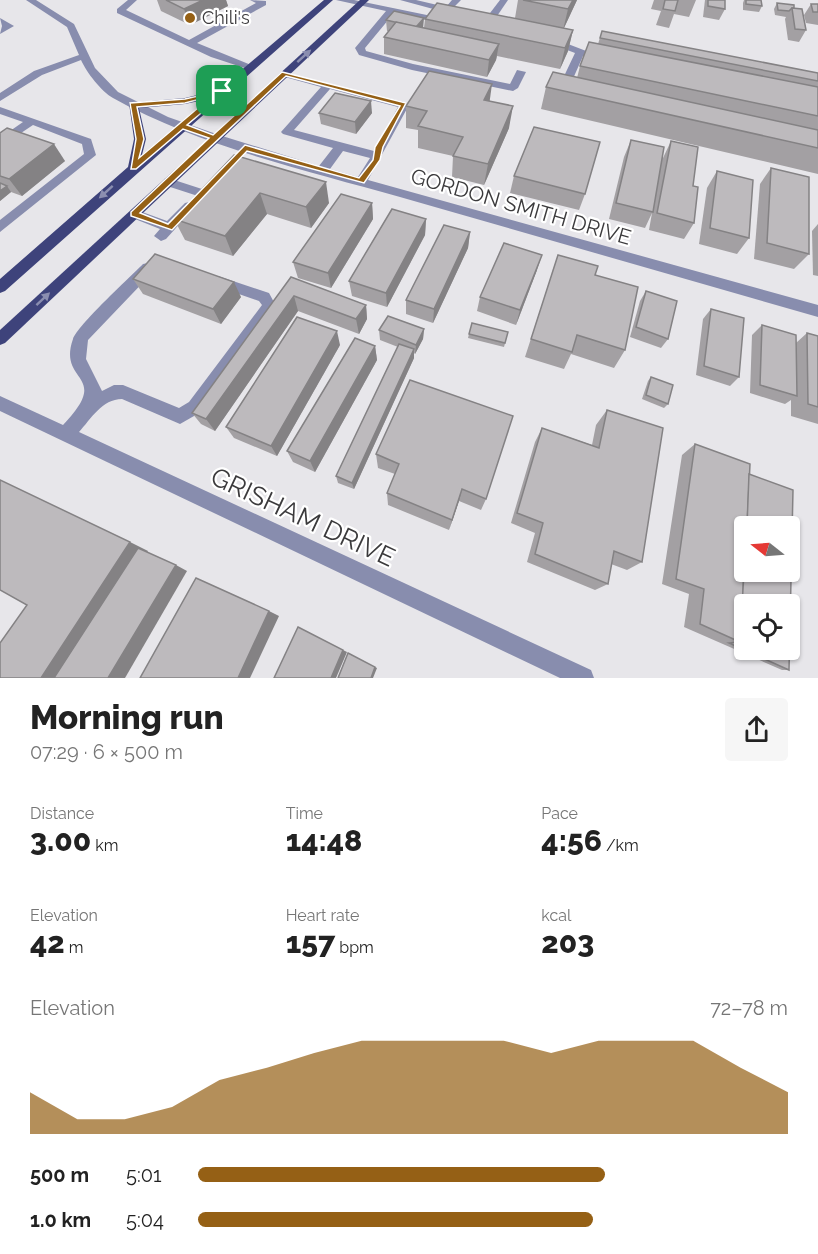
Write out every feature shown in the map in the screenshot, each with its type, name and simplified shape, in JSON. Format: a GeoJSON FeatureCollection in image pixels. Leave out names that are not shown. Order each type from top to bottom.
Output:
{"type":"FeatureCollection","features":[{"type":"Feature","properties":{"kind":"main road"},"geometry":{"type":"LineString","coordinates":[[0,287],[222,91],[330,0]]}},
{"type":"Feature","properties":{"kind":"main road"},"geometry":{"type":"LineString","coordinates":[[0,339],[363,2]]}},
{"type":"Feature","properties":{"kind":"main road"},"geometry":{"type":"LineString","coordinates":[[134,168],[140,139],[133,105],[185,101],[222,91]]}},
{"type":"Feature","properties":{"kind":"street","name":"GORDON SMITH DRIVE"},"geometry":{"type":"LineString","coordinates":[[30,0],[71,26],[90,69],[114,94],[133,105],[242,151],[322,171],[818,311]]}},
{"type":"Feature","properties":{"kind":"street"},"geometry":{"type":"LineString","coordinates":[[133,0],[120,11],[189,44],[251,67]]}},
{"type":"Feature","properties":{"kind":"street"},"geometry":{"type":"LineString","coordinates":[[189,44],[263,3],[254,0]]}},
{"type":"Feature","properties":{"kind":"street"},"geometry":{"type":"LineString","coordinates":[[340,0],[363,2],[391,11],[404,10],[460,22]]}},
{"type":"Feature","properties":{"kind":"street"},"geometry":{"type":"LineString","coordinates":[[418,2],[448,10],[457,0]]}},
{"type":"Feature","properties":{"kind":"street"},"geometry":{"type":"LineString","coordinates":[[492,17],[504,0]]}},
{"type":"Feature","properties":{"kind":"street"},"geometry":{"type":"LineString","coordinates":[[391,11],[365,40],[360,48],[362,52],[411,67],[513,88],[521,72]]}},
{"type":"Feature","properties":{"kind":"street"},"geometry":{"type":"LineString","coordinates":[[0,21],[9,26],[0,31]]}},
{"type":"Feature","properties":{"kind":"street"},"geometry":{"type":"LineString","coordinates":[[544,40],[614,61]]}},
{"type":"Feature","properties":{"kind":"street"},"geometry":{"type":"LineString","coordinates":[[573,94],[562,91],[580,52]]}},
{"type":"Feature","properties":{"kind":"street"},"geometry":{"type":"LineString","coordinates":[[0,98],[38,73],[84,56]]}},
{"type":"Feature","properties":{"kind":"street"},"geometry":{"type":"LineString","coordinates":[[285,74],[404,105],[361,182]]}},
{"type":"Feature","properties":{"kind":"street"},"geometry":{"type":"LineString","coordinates":[[328,85],[287,132],[377,156]]}},
{"type":"Feature","properties":{"kind":"street"},"geometry":{"type":"LineString","coordinates":[[0,110],[87,142],[90,155],[0,227]]}},
{"type":"Feature","properties":{"kind":"street"},"geometry":{"type":"LineString","coordinates":[[0,143],[32,121]]}},
{"type":"Feature","properties":{"kind":"street"},"geometry":{"type":"LineString","coordinates":[[322,171],[340,146]]}},
{"type":"Feature","properties":{"kind":"street"},"geometry":{"type":"LineString","coordinates":[[134,214],[165,232],[205,190],[168,182]]}},
{"type":"Feature","properties":{"kind":"street"},"geometry":{"type":"LineString","coordinates":[[66,435],[90,405],[94,391],[92,380],[77,362],[76,350],[81,337],[146,268],[160,262]]}},
{"type":"Feature","properties":{"kind":"street"},"geometry":{"type":"LineString","coordinates":[[90,405],[114,392],[123,392],[173,415],[187,414],[195,407],[269,306],[264,297],[199,274]]}},
{"type":"Feature","properties":{"kind":"street","name":"GRISHAM DRIVE"},"geometry":{"type":"LineString","coordinates":[[3,410],[66,435],[583,678]]}},
{"type":"Feature","properties":{"kind":"building"},"geometry":{"type":"Polygon","coordinates":[[[166,0],[203,0],[184,9],[166,0]]]}},
{"type":"Feature","properties":{"kind":"building"},"geometry":{"type":"Polygon","coordinates":[[[523,0],[573,0],[568,9],[523,0]]]}},
{"type":"Feature","properties":{"kind":"building"},"geometry":{"type":"Polygon","coordinates":[[[665,0],[678,0],[675,11],[663,9],[665,0]]]}},
{"type":"Feature","properties":{"kind":"building"},"geometry":{"type":"Polygon","coordinates":[[[708,0],[725,0],[725,9],[708,6],[708,0]]]}},
{"type":"Feature","properties":{"kind":"building"},"geometry":{"type":"Polygon","coordinates":[[[746,0],[761,0],[762,6],[746,4],[746,0]]]}},
{"type":"Feature","properties":{"kind":"building"},"geometry":{"type":"Polygon","coordinates":[[[437,3],[573,30],[565,48],[425,19],[437,3]]]}},
{"type":"Feature","properties":{"kind":"building"},"geometry":{"type":"Polygon","coordinates":[[[777,3],[794,5],[794,8],[789,11],[778,10],[777,3]]]}},
{"type":"Feature","properties":{"kind":"building"},"geometry":{"type":"Polygon","coordinates":[[[811,4],[818,4],[818,12],[813,12],[811,4]]]}},
{"type":"Feature","properties":{"kind":"building"},"geometry":{"type":"Polygon","coordinates":[[[792,8],[802,9],[806,30],[795,29],[792,8]]]}},
{"type":"Feature","properties":{"kind":"building"},"geometry":{"type":"Polygon","coordinates":[[[394,11],[424,18],[416,27],[386,20],[394,11]]]}},
{"type":"Feature","properties":{"kind":"building"},"geometry":{"type":"Polygon","coordinates":[[[396,22],[499,44],[489,60],[384,37],[396,22]]]}},
{"type":"Feature","properties":{"kind":"building"},"geometry":{"type":"Polygon","coordinates":[[[602,31],[818,73],[818,81],[600,38],[602,31]]]}},
{"type":"Feature","properties":{"kind":"building"},"geometry":{"type":"Polygon","coordinates":[[[589,42],[818,87],[818,116],[580,66],[589,42]]]}},
{"type":"Feature","properties":{"kind":"building"},"geometry":{"type":"Polygon","coordinates":[[[429,71],[492,84],[484,100],[513,106],[488,164],[453,156],[463,137],[418,126],[427,111],[406,106],[429,71]]]}},
{"type":"Feature","properties":{"kind":"building"},"geometry":{"type":"Polygon","coordinates":[[[553,72],[818,130],[818,148],[546,87],[553,72]]]}},
{"type":"Feature","properties":{"kind":"building"},"geometry":{"type":"Polygon","coordinates":[[[335,93],[371,101],[355,122],[319,113],[335,93]]]}},
{"type":"Feature","properties":{"kind":"building"},"geometry":{"type":"Polygon","coordinates":[[[534,127],[600,142],[585,194],[514,176],[534,127]]]}},
{"type":"Feature","properties":{"kind":"building"},"geometry":{"type":"Polygon","coordinates":[[[7,128],[54,144],[9,179],[0,176],[0,133],[7,128]]]}},
{"type":"Feature","properties":{"kind":"building"},"geometry":{"type":"Polygon","coordinates":[[[631,140],[664,147],[653,212],[616,203],[631,140]]]}},
{"type":"Feature","properties":{"kind":"building"},"geometry":{"type":"Polygon","coordinates":[[[671,141],[698,147],[693,186],[698,187],[694,223],[657,213],[671,141]]]}},
{"type":"Feature","properties":{"kind":"building"},"geometry":{"type":"Polygon","coordinates":[[[234,155],[326,182],[306,207],[260,193],[225,236],[174,219],[234,155]]]}},
{"type":"Feature","properties":{"kind":"building"},"geometry":{"type":"Polygon","coordinates":[[[771,168],[809,177],[809,254],[767,243],[771,168]]]}},
{"type":"Feature","properties":{"kind":"building"},"geometry":{"type":"Polygon","coordinates":[[[717,171],[753,180],[749,238],[710,228],[717,171]]]}},
{"type":"Feature","properties":{"kind":"building"},"geometry":{"type":"Polygon","coordinates":[[[0,183],[7,186],[0,191],[0,183]]]}},
{"type":"Feature","properties":{"kind":"building"},"geometry":{"type":"Polygon","coordinates":[[[341,194],[372,203],[328,273],[293,262],[341,194]]]}},
{"type":"Feature","properties":{"kind":"building"},"geometry":{"type":"Polygon","coordinates":[[[392,209],[426,219],[386,293],[349,281],[392,209]]]}},
{"type":"Feature","properties":{"kind":"building"},"geometry":{"type":"Polygon","coordinates":[[[444,225],[470,232],[434,309],[406,300],[444,225]]]}},
{"type":"Feature","properties":{"kind":"building"},"geometry":{"type":"Polygon","coordinates":[[[504,243],[542,255],[520,310],[480,297],[504,243]]]}},
{"type":"Feature","properties":{"kind":"building"},"geometry":{"type":"Polygon","coordinates":[[[155,254],[234,282],[213,309],[133,279],[155,254]]]}},
{"type":"Feature","properties":{"kind":"building"},"geometry":{"type":"Polygon","coordinates":[[[558,255],[598,266],[595,275],[638,287],[625,350],[577,335],[572,352],[531,339],[558,255]]]}},
{"type":"Feature","properties":{"kind":"building"},"geometry":{"type":"Polygon","coordinates":[[[291,277],[366,305],[356,319],[294,296],[206,419],[192,413],[291,277]]]}},
{"type":"Feature","properties":{"kind":"building"},"geometry":{"type":"Polygon","coordinates":[[[646,291],[677,301],[668,339],[636,327],[646,291]]]}},
{"type":"Feature","properties":{"kind":"building"},"geometry":{"type":"Polygon","coordinates":[[[711,309],[744,318],[739,377],[704,366],[711,309]]]}},
{"type":"Feature","properties":{"kind":"building"},"geometry":{"type":"Polygon","coordinates":[[[388,316],[424,329],[416,345],[379,330],[388,316]]]}},
{"type":"Feature","properties":{"kind":"building"},"geometry":{"type":"Polygon","coordinates":[[[297,317],[337,331],[271,446],[226,427],[297,317]]]}},
{"type":"Feature","properties":{"kind":"building"},"geometry":{"type":"Polygon","coordinates":[[[472,323],[508,332],[505,343],[469,334],[472,323]]]}},
{"type":"Feature","properties":{"kind":"building"},"geometry":{"type":"Polygon","coordinates":[[[762,325],[796,335],[797,396],[760,385],[762,325]]]}},
{"type":"Feature","properties":{"kind":"building"},"geometry":{"type":"Polygon","coordinates":[[[807,333],[818,336],[818,407],[808,404],[807,333]]]}},
{"type":"Feature","properties":{"kind":"building"},"geometry":{"type":"Polygon","coordinates":[[[355,338],[375,346],[310,461],[287,451],[355,338]]]}},
{"type":"Feature","properties":{"kind":"building"},"geometry":{"type":"Polygon","coordinates":[[[399,344],[414,349],[352,483],[336,476],[399,344]]]}},
{"type":"Feature","properties":{"kind":"building"},"geometry":{"type":"Polygon","coordinates":[[[651,377],[673,385],[668,404],[646,395],[651,377]]]}},
{"type":"Feature","properties":{"kind":"building"},"geometry":{"type":"Polygon","coordinates":[[[410,380],[513,416],[486,499],[462,489],[452,520],[387,493],[399,464],[376,454],[410,380]]]}},
{"type":"Feature","properties":{"kind":"building"},"geometry":{"type":"Polygon","coordinates":[[[607,410],[663,428],[642,562],[614,551],[608,584],[535,554],[543,523],[517,513],[542,428],[599,448],[607,410]]]}},
{"type":"Feature","properties":{"kind":"building"},"geometry":{"type":"Polygon","coordinates":[[[695,444],[750,464],[747,516],[734,516],[734,582],[743,582],[743,594],[734,594],[734,639],[700,624],[704,589],[676,579],[695,444]]]}},
{"type":"Feature","properties":{"kind":"building"},"geometry":{"type":"Polygon","coordinates":[[[749,474],[793,490],[792,516],[747,516],[749,474]]]}},
{"type":"Feature","properties":{"kind":"building"},"geometry":{"type":"Polygon","coordinates":[[[0,480],[130,542],[41,678],[0,678],[0,643],[27,605],[0,590],[0,480]]]}},
{"type":"Feature","properties":{"kind":"building"},"geometry":{"type":"Polygon","coordinates":[[[138,548],[176,565],[108,678],[54,678],[138,548]]]}},
{"type":"Feature","properties":{"kind":"building"},"geometry":{"type":"Polygon","coordinates":[[[196,578],[269,611],[238,678],[140,678],[196,578]]]}},
{"type":"Feature","properties":{"kind":"building"},"geometry":{"type":"Polygon","coordinates":[[[743,582],[791,582],[791,594],[743,594],[743,582]]]}},
{"type":"Feature","properties":{"kind":"building"},"geometry":{"type":"Polygon","coordinates":[[[298,627],[343,650],[331,678],[274,678],[298,627]]]}},
{"type":"Feature","properties":{"kind":"building"},"geometry":{"type":"Polygon","coordinates":[[[348,653],[375,667],[371,678],[338,678],[348,653]]]}},
{"type":"Feature","properties":{"kind":"building"},"geometry":{"type":"Polygon","coordinates":[[[767,660],[789,660],[789,670],[767,660]]]}},
{"type":"Feature","properties":{"kind":"place","name":"Chili's"},"geometry":{"type":"Point","coordinates":[190,18]}},
{"type":"Feature","properties":{"kind":"route"},"geometry":{"type":"LineString","coordinates":[[222,91],[182,126],[214,138],[285,74],[404,105],[379,147],[377,160],[361,182],[245,148],[169,228],[134,214],[214,138],[182,126],[134,168],[140,139],[133,105],[164,104],[199,99],[222,91]]}}]}
